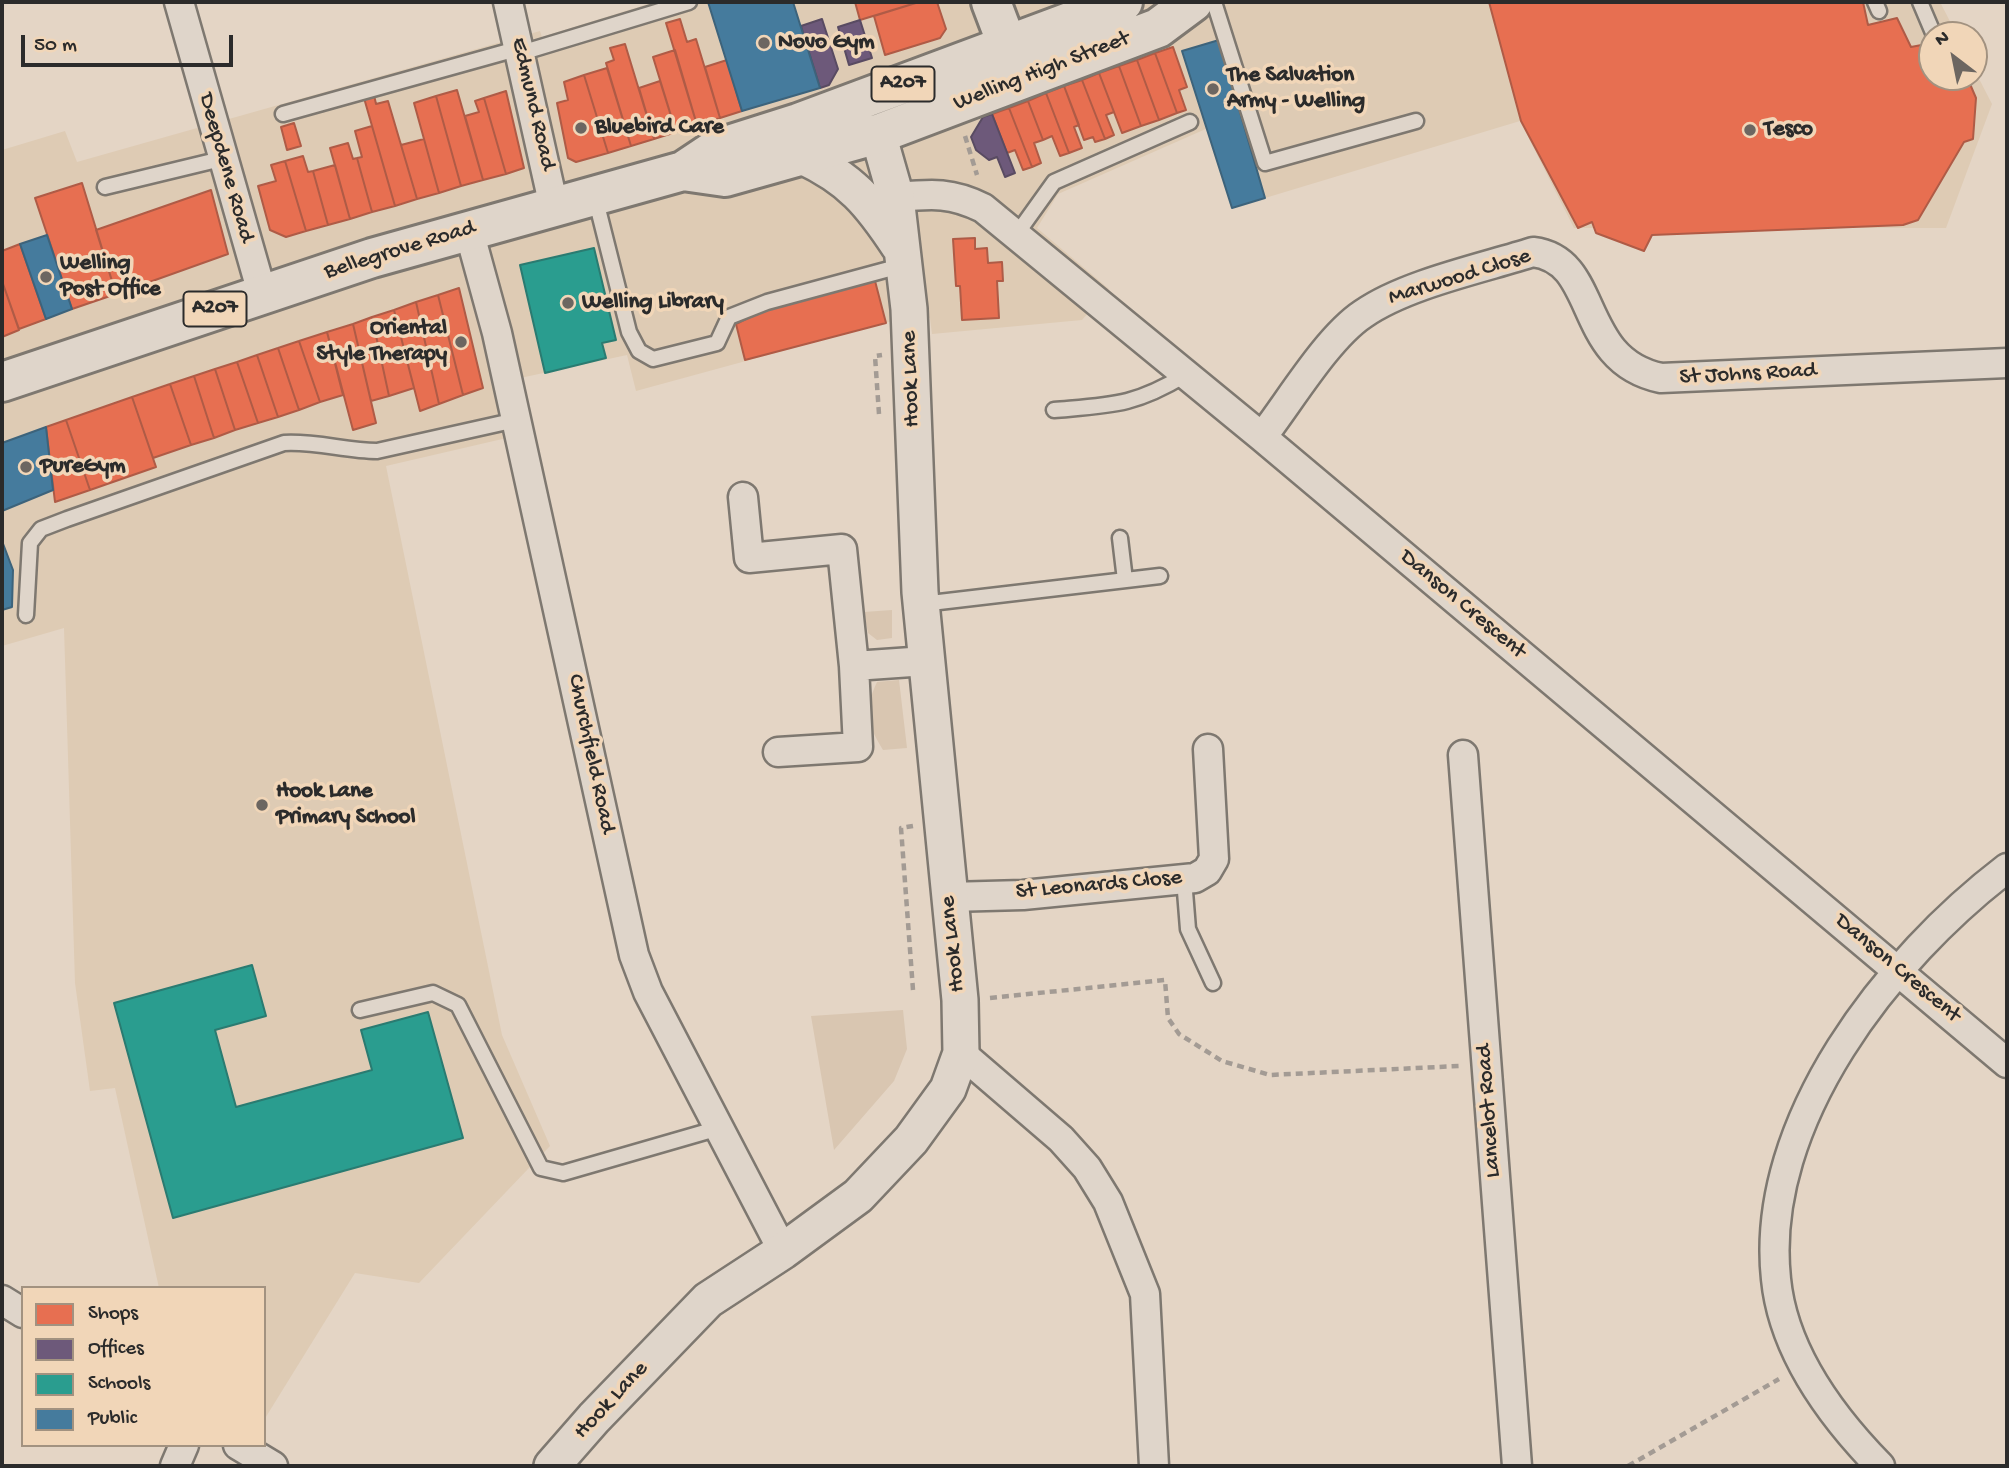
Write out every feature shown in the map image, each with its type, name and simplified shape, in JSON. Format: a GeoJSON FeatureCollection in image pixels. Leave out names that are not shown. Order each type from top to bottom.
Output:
{"type":"FeatureCollection","features":[{"type":"Feature","properties":{"kind":"main road"},"geometry":{"type":"LineString","coordinates":[[991,2],[1021,80]]}},
{"type":"Feature","properties":{"kind":"main road","name":"Welling High Street"},"geometry":{"type":"LineString","coordinates":[[800,140],[1007,45],[1123,2]]}},
{"type":"Feature","properties":{"kind":"main road","name":"Welling High Street"},"geometry":{"type":"LineString","coordinates":[[800,140],[878,134],[1158,28],[1193,2]]}},
{"type":"Feature","properties":{"kind":"main road","name":"Bellegrove Road"},"geometry":{"type":"LineString","coordinates":[[2,382],[262,293],[683,171],[716,149],[800,140]]}},
{"type":"Feature","properties":{"kind":"street","name":"Deepdene Road"},"geometry":{"type":"LineString","coordinates":[[179,2],[262,293]]}},
{"type":"Feature","properties":{"kind":"street","name":"Edmund Road"},"geometry":{"type":"LineString","coordinates":[[508,2],[554,207]]}},
{"type":"Feature","properties":{"kind":"street","name":"Hook Lane"},"geometry":{"type":"LineString","coordinates":[[552,1466],[594,1418],[708,1300],[783,1251],[858,1196],[911,1140],[948,1089],[961,1054],[960,1000],[921,604],[909,309],[896,197],[878,134]]}},
{"type":"Feature","properties":{"kind":"street","name":"Hook Lane"},"geometry":{"type":"LineString","coordinates":[[800,140],[826,167],[859,191],[902,257]]}},
{"type":"Feature","properties":{"kind":"street","name":"Danson Crescent"},"geometry":{"type":"LineString","coordinates":[[896,197],[934,194],[959,196],[984,208],[1262,437],[2007,1063]]}},
{"type":"Feature","properties":{"kind":"street","name":"Churchfield Road"},"geometry":{"type":"LineString","coordinates":[[469,231],[497,333],[634,955],[648,992],[783,1251]]}},
{"type":"Feature","properties":{"kind":"street","name":"Marwood Close"},"geometry":{"type":"LineString","coordinates":[[1262,437],[1342,332],[1362,314],[1388,299],[1533,252],[1552,254]]}},
{"type":"Feature","properties":{"kind":"street","name":"St Johns Road"},"geometry":{"type":"LineString","coordinates":[[1552,254],[1568,267],[1609,348],[1621,362],[1640,374],[1661,378],[2007,363]]}},
{"type":"Feature","properties":{"kind":"street"},"geometry":{"type":"LineString","coordinates":[[743,497],[749,558],[842,549],[854,666],[858,747],[778,752]]}},
{"type":"Feature","properties":{"kind":"street"},"geometry":{"type":"LineString","coordinates":[[854,666],[926,661]]}},
{"type":"Feature","properties":{"kind":"street","name":"St Leonards Close"},"geometry":{"type":"LineString","coordinates":[[949,897],[1023,895],[1184,879],[1207,871],[1214,859],[1208,749]]}},
{"type":"Feature","properties":{"kind":"street","name":"Lancelot Road"},"geometry":{"type":"LineString","coordinates":[[1463,755],[1517,1466]]}},
{"type":"Feature","properties":{"kind":"street"},"geometry":{"type":"LineString","coordinates":[[1880,1466],[1828,1406],[1804,1364],[1786,1323],[1776,1279],[1782,1186],[1796,1132],[1821,1081],[1860,1023],[1899,971],[1938,928],[2007,868]]}},
{"type":"Feature","properties":{"kind":"street"},"geometry":{"type":"LineString","coordinates":[[961,1054],[1061,1139],[1087,1168],[1108,1202],[1145,1294],[1154,1466]]}},
{"type":"Feature","properties":{"kind":"street"},"geometry":{"type":"LineString","coordinates":[[2,1300],[21,1312]]}},
{"type":"Feature","properties":{"kind":"street"},"geometry":{"type":"LineString","coordinates":[[175,1466],[183,1447]]}},
{"type":"Feature","properties":{"kind":"street"},"geometry":{"type":"LineString","coordinates":[[241,1447],[273,1466]]}},
{"type":"Feature","properties":{"kind":"lane"},"geometry":{"type":"LineString","coordinates":[[283,114],[689,2]]}},
{"type":"Feature","properties":{"kind":"lane"},"geometry":{"type":"LineString","coordinates":[[1214,2],[1265,163],[1416,121]]}},
{"type":"Feature","properties":{"kind":"lane"},"geometry":{"type":"LineString","coordinates":[[1920,2],[1928,21]]}},
{"type":"Feature","properties":{"kind":"lane"},"geometry":{"type":"LineString","coordinates":[[1016,235],[1054,182],[1190,122]]}},
{"type":"Feature","properties":{"kind":"lane"},"geometry":{"type":"LineString","coordinates":[[106,187],[222,159]]}},
{"type":"Feature","properties":{"kind":"lane"},"geometry":{"type":"LineString","coordinates":[[595,195],[629,332],[639,351],[653,359],[717,343],[729,317],[902,257]]}},
{"type":"Feature","properties":{"kind":"lane"},"geometry":{"type":"LineString","coordinates":[[1054,410],[1125,404],[1154,394],[1185,375]]}},
{"type":"Feature","properties":{"kind":"lane"},"geometry":{"type":"LineString","coordinates":[[26,615],[30,543],[41,529],[284,443],[310,441],[354,451],[377,451],[516,420]]}},
{"type":"Feature","properties":{"kind":"lane"},"geometry":{"type":"LineString","coordinates":[[1121,538],[1125,580]]}},
{"type":"Feature","properties":{"kind":"lane"},"geometry":{"type":"LineString","coordinates":[[921,604],[1160,576]]}},
{"type":"Feature","properties":{"kind":"lane"},"geometry":{"type":"LineString","coordinates":[[1184,879],[1188,929],[1213,984]]}},
{"type":"Feature","properties":{"kind":"lane"},"geometry":{"type":"LineString","coordinates":[[359,1010],[433,993],[458,1005],[541,1168],[563,1173],[719,1128]]}},
{"type":"Feature","properties":{"kind":"path"},"geometry":{"type":"LineString","coordinates":[[964,133],[978,180]]}},
{"type":"Feature","properties":{"kind":"path"},"geometry":{"type":"LineString","coordinates":[[913,990],[901,828],[942,823]]}},
{"type":"Feature","properties":{"kind":"path"},"geometry":{"type":"LineString","coordinates":[[978,999],[1165,980],[1168,1018],[1179,1034],[1222,1060],[1270,1075],[1467,1065]]}},
{"type":"Feature","properties":{"kind":"path"},"geometry":{"type":"LineString","coordinates":[[1629,1466],[1804,1364]]}},
{"type":"Feature","properties":{"kind":"shaded area"},"geometry":{"type":"Polygon","coordinates":[[[654,2],[1940,2],[1950,21],[1918,21],[1918,91],[1985,91],[1992,104],[1946,228],[1574,228],[1520,121],[1232,208],[1208,128],[1058,194],[1037,228],[1109,289],[1082,320],[932,334],[930,318],[896,320],[636,391],[627,355],[497,383],[511,437],[386,466],[502,1035],[550,1146],[419,1283],[355,1273],[266,1417],[266,1286],[159,1286],[115,1088],[90,1091],[75,983],[64,628],[2,646],[2,150],[65,131],[77,162],[540,31],[542,37],[654,2]]]}},
{"type":"Feature","properties":{"kind":"shaded area"},"geometry":{"type":"Polygon","coordinates":[[[892,610],[892,638],[877,640],[868,633],[864,612],[892,610]]]}},
{"type":"Feature","properties":{"kind":"shaded area"},"geometry":{"type":"Polygon","coordinates":[[[899,680],[907,748],[883,750],[870,725],[870,701],[877,682],[899,680]]]}},
{"type":"Feature","properties":{"kind":"shaded area"},"geometry":{"type":"Polygon","coordinates":[[[903,1010],[907,1049],[894,1081],[834,1150],[811,1016],[903,1010]]]}},
{"type":"Feature","properties":{"kind":"building: Shops"},"geometry":{"type":"Polygon","coordinates":[[[855,2],[919,2],[860,20],[855,2]]]}},
{"type":"Feature","properties":{"kind":"building: Shops"},"geometry":{"type":"Polygon","coordinates":[[[919,2],[937,2],[946,29],[940,38],[885,55],[874,16],[919,2]]]}},
{"type":"Feature","properties":{"kind":"building: Shops","name":"Tesco"},"geometry":{"type":"Polygon","coordinates":[[[1489,2],[1863,2],[1868,25],[1897,18],[1911,47],[1918,46],[1918,91],[1973,91],[1976,98],[1973,139],[1964,142],[1918,220],[1903,225],[1652,235],[1644,251],[1596,233],[1592,222],[1578,228],[1521,121],[1489,2]]]}},
{"type":"Feature","properties":{"kind":"building: Shops"},"geometry":{"type":"Polygon","coordinates":[[[680,19],[687,42],[696,39],[720,118],[697,125],[666,23],[680,19]]]}},
{"type":"Feature","properties":{"kind":"building: Shops"},"geometry":{"type":"Polygon","coordinates":[[[625,44],[654,139],[631,146],[606,63],[614,60],[610,48],[625,44]]]}},
{"type":"Feature","properties":{"kind":"building: Shops"},"geometry":{"type":"Polygon","coordinates":[[[1173,47],[1187,87],[1179,90],[1186,110],[1177,113],[1155,53],[1173,47]]]}},
{"type":"Feature","properties":{"kind":"building: Shops"},"geometry":{"type":"Polygon","coordinates":[[[675,50],[697,125],[676,132],[653,57],[675,50]]]}},
{"type":"Feature","properties":{"kind":"building: Shops"},"geometry":{"type":"Polygon","coordinates":[[[1155,53],[1177,113],[1159,120],[1137,60],[1155,53]]]}},
{"type":"Feature","properties":{"kind":"building: Shops"},"geometry":{"type":"Polygon","coordinates":[[[727,60],[742,111],[720,118],[705,67],[727,60]]]}},
{"type":"Feature","properties":{"kind":"building: Shops"},"geometry":{"type":"Polygon","coordinates":[[[1137,60],[1159,120],[1141,126],[1119,66],[1137,60]]]}},
{"type":"Feature","properties":{"kind":"building: Shops"},"geometry":{"type":"Polygon","coordinates":[[[1119,66],[1141,126],[1122,133],[1099,73],[1119,66]]]}},
{"type":"Feature","properties":{"kind":"building: Shops"},"geometry":{"type":"Polygon","coordinates":[[[607,68],[631,146],[608,153],[584,75],[607,68]]]}},
{"type":"Feature","properties":{"kind":"building: Shops"},"geometry":{"type":"Polygon","coordinates":[[[1099,73],[1114,112],[1106,115],[1114,135],[1105,139],[1082,80],[1099,73]]]}},
{"type":"Feature","properties":{"kind":"building: Shops","name":"Bluebird Care"},"geometry":{"type":"Polygon","coordinates":[[[584,75],[608,153],[576,162],[568,158],[557,103],[568,100],[564,82],[584,75]]]}},
{"type":"Feature","properties":{"kind":"building: Shops"},"geometry":{"type":"Polygon","coordinates":[[[1082,80],[1105,139],[1095,142],[1093,137],[1084,140],[1064,86],[1082,80]]]}},
{"type":"Feature","properties":{"kind":"building: Shops"},"geometry":{"type":"Polygon","coordinates":[[[660,81],[676,132],[654,139],[639,88],[660,81]]]}},
{"type":"Feature","properties":{"kind":"building: Shops"},"geometry":{"type":"Polygon","coordinates":[[[1064,86],[1079,125],[1074,127],[1082,148],[1069,153],[1046,93],[1064,86]]]}},
{"type":"Feature","properties":{"kind":"building: Shops"},"geometry":{"type":"Polygon","coordinates":[[[457,90],[483,180],[461,186],[436,96],[457,90]]]}},
{"type":"Feature","properties":{"kind":"building: Shops"},"geometry":{"type":"Polygon","coordinates":[[[506,91],[524,168],[506,174],[484,98],[506,91]]]}},
{"type":"Feature","properties":{"kind":"building: Shops"},"geometry":{"type":"Polygon","coordinates":[[[1046,93],[1069,153],[1060,156],[1052,136],[1043,140],[1028,101],[1046,93]]]}},
{"type":"Feature","properties":{"kind":"building: Shops"},"geometry":{"type":"Polygon","coordinates":[[[374,95],[376,104],[388,101],[417,199],[395,206],[364,98],[374,95]]]}},
{"type":"Feature","properties":{"kind":"building: Shops"},"geometry":{"type":"Polygon","coordinates":[[[436,96],[461,186],[439,193],[414,103],[436,96]]]}},
{"type":"Feature","properties":{"kind":"building: Shops"},"geometry":{"type":"Polygon","coordinates":[[[484,98],[506,174],[483,180],[465,116],[479,112],[475,101],[484,98]]]}},
{"type":"Feature","properties":{"kind":"building: Shops"},"geometry":{"type":"Polygon","coordinates":[[[1028,101],[1043,140],[1034,143],[1041,163],[1032,167],[1009,108],[1028,101]]]}},
{"type":"Feature","properties":{"kind":"building: Shops"},"geometry":{"type":"Polygon","coordinates":[[[1009,108],[1032,167],[1023,170],[1015,150],[1007,153],[992,114],[1009,108]]]}},
{"type":"Feature","properties":{"kind":"building: Shops"},"geometry":{"type":"Polygon","coordinates":[[[294,123],[301,146],[287,150],[281,127],[294,123]]]}},
{"type":"Feature","properties":{"kind":"building: Shops"},"geometry":{"type":"Polygon","coordinates":[[[372,126],[395,206],[372,212],[357,158],[362,157],[355,131],[372,126]]]}},
{"type":"Feature","properties":{"kind":"building: Shops"},"geometry":{"type":"Polygon","coordinates":[[[424,139],[439,193],[417,199],[401,145],[424,139]]]}},
{"type":"Feature","properties":{"kind":"building: Shops"},"geometry":{"type":"Polygon","coordinates":[[[348,143],[353,159],[357,158],[372,212],[350,219],[330,148],[348,143]]]}},
{"type":"Feature","properties":{"kind":"building: Shops"},"geometry":{"type":"Polygon","coordinates":[[[303,156],[308,172],[313,171],[328,225],[306,231],[285,161],[303,156]]]}},
{"type":"Feature","properties":{"kind":"building: Shops"},"geometry":{"type":"Polygon","coordinates":[[[285,161],[306,231],[286,237],[270,230],[258,186],[276,181],[271,165],[285,161]]]}},
{"type":"Feature","properties":{"kind":"building: Shops"},"geometry":{"type":"Polygon","coordinates":[[[335,165],[350,219],[328,225],[313,171],[335,165]]]}},
{"type":"Feature","properties":{"kind":"building: Shops"},"geometry":{"type":"Polygon","coordinates":[[[82,183],[116,294],[72,309],[35,198],[82,183]]]}},
{"type":"Feature","properties":{"kind":"building: Shops"},"geometry":{"type":"Polygon","coordinates":[[[211,190],[228,254],[116,294],[96,230],[211,190]]]}},
{"type":"Feature","properties":{"kind":"building: Shops"},"geometry":{"type":"Polygon","coordinates":[[[975,238],[975,249],[987,248],[988,263],[1002,262],[1003,281],[997,281],[999,318],[962,320],[960,286],[956,286],[953,239],[975,238]]]}},
{"type":"Feature","properties":{"kind":"building: Shops"},"geometry":{"type":"Polygon","coordinates":[[[20,244],[46,319],[19,329],[2,281],[2,251],[20,244]]]}},
{"type":"Feature","properties":{"kind":"building: Shops"},"geometry":{"type":"Polygon","coordinates":[[[2,281],[19,330],[2,337],[2,281]]]}},
{"type":"Feature","properties":{"kind":"building: Shops"},"geometry":{"type":"Polygon","coordinates":[[[875,281],[886,323],[745,360],[736,324],[762,311],[875,281]]]}},
{"type":"Feature","properties":{"kind":"building: Shops","name":"Oriental Style Therapy"},"geometry":{"type":"Polygon","coordinates":[[[459,288],[483,388],[463,395],[438,295],[459,288]]]}},
{"type":"Feature","properties":{"kind":"building: Shops"},"geometry":{"type":"Polygon","coordinates":[[[438,295],[463,395],[439,404],[416,302],[438,295]]]}},
{"type":"Feature","properties":{"kind":"building: Shops"},"geometry":{"type":"Polygon","coordinates":[[[416,302],[439,404],[420,411],[394,310],[416,302]]]}},
{"type":"Feature","properties":{"kind":"building: Shops"},"geometry":{"type":"Polygon","coordinates":[[[394,310],[414,388],[389,396],[372,317],[394,310]]]}},
{"type":"Feature","properties":{"kind":"building: Shops"},"geometry":{"type":"Polygon","coordinates":[[[372,317],[389,396],[371,401],[353,324],[372,317]]]}},
{"type":"Feature","properties":{"kind":"building: Shops"},"geometry":{"type":"Polygon","coordinates":[[[353,324],[376,423],[353,430],[327,332],[353,324]]]}},
{"type":"Feature","properties":{"kind":"building: Shops"},"geometry":{"type":"Polygon","coordinates":[[[327,332],[343,395],[320,402],[299,341],[327,332]]]}},
{"type":"Feature","properties":{"kind":"building: Shops"},"geometry":{"type":"Polygon","coordinates":[[[299,341],[320,402],[299,410],[278,348],[299,341]]]}},
{"type":"Feature","properties":{"kind":"building: Shops"},"geometry":{"type":"Polygon","coordinates":[[[278,348],[299,410],[278,417],[257,355],[278,348]]]}},
{"type":"Feature","properties":{"kind":"building: Shops"},"geometry":{"type":"Polygon","coordinates":[[[257,355],[278,417],[258,423],[237,362],[257,355]]]}},
{"type":"Feature","properties":{"kind":"building: Shops"},"geometry":{"type":"Polygon","coordinates":[[[237,362],[258,423],[235,430],[215,369],[237,362]]]}},
{"type":"Feature","properties":{"kind":"building: Shops"},"geometry":{"type":"Polygon","coordinates":[[[215,369],[235,430],[214,438],[194,376],[215,369]]]}},
{"type":"Feature","properties":{"kind":"building: Shops"},"geometry":{"type":"Polygon","coordinates":[[[194,376],[214,438],[191,445],[170,384],[194,376]]]}},
{"type":"Feature","properties":{"kind":"building: Shops"},"geometry":{"type":"Polygon","coordinates":[[[170,384],[191,445],[153,458],[132,397],[170,384]]]}},
{"type":"Feature","properties":{"kind":"building: Shops"},"geometry":{"type":"Polygon","coordinates":[[[132,397],[156,467],[90,490],[66,420],[132,397]]]}},
{"type":"Feature","properties":{"kind":"building: Shops"},"geometry":{"type":"Polygon","coordinates":[[[66,420],[90,490],[55,502],[46,427],[66,420]]]}},
{"type":"Feature","properties":{"kind":"building: Offices"},"geometry":{"type":"Polygon","coordinates":[[[822,19],[838,69],[829,85],[820,88],[801,26],[822,19]]]}},
{"type":"Feature","properties":{"kind":"building: Offices"},"geometry":{"type":"Polygon","coordinates":[[[860,20],[872,58],[849,65],[838,27],[860,20]]]}},
{"type":"Feature","properties":{"kind":"building: Offices"},"geometry":{"type":"Polygon","coordinates":[[[992,114],[1015,173],[1005,177],[997,157],[989,160],[976,150],[971,137],[983,117],[992,114]]]}},
{"type":"Feature","properties":{"kind":"building: Schools","name":"Welling Library"},"geometry":{"type":"Polygon","coordinates":[[[594,248],[616,340],[602,343],[606,358],[545,373],[520,265],[594,248]]]}},
{"type":"Feature","properties":{"kind":"building: Schools"},"geometry":{"type":"Polygon","coordinates":[[[252,965],[266,1016],[215,1030],[236,1107],[372,1070],[361,1030],[428,1012],[463,1138],[173,1218],[114,1003],[252,965]]]}},
{"type":"Feature","properties":{"kind":"building: Public","name":"Novo Gym"},"geometry":{"type":"Polygon","coordinates":[[[708,2],[793,2],[820,88],[742,111],[708,2]]]}},
{"type":"Feature","properties":{"kind":"building: Public","name":"The Salvation Army - Welling"},"geometry":{"type":"Polygon","coordinates":[[[1219,40],[1265,198],[1232,208],[1182,51],[1219,40]]]}},
{"type":"Feature","properties":{"kind":"building: Public","name":"Welling Post Office"},"geometry":{"type":"Polygon","coordinates":[[[47,235],[72,309],[46,319],[20,244],[47,235]]]}},
{"type":"Feature","properties":{"kind":"building: Public","name":"PureGym"},"geometry":{"type":"Polygon","coordinates":[[[46,427],[53,490],[2,511],[2,443],[46,427]]]}},
{"type":"Feature","properties":{"kind":"building: Public"},"geometry":{"type":"Polygon","coordinates":[[[2,541],[13,570],[12,607],[2,610],[2,541]]]}},
{"type":"Feature","properties":{"kind":"place","name":"Novo Gym"},"geometry":{"type":"Point","coordinates":[764,43]}},
{"type":"Feature","properties":{"kind":"place","name":"The Salvation Army - Welling"},"geometry":{"type":"Point","coordinates":[1213,89]}},
{"type":"Feature","properties":{"kind":"place","name":"Bluebird Care"},"geometry":{"type":"Point","coordinates":[581,128]}},
{"type":"Feature","properties":{"kind":"place","name":"Tesco"},"geometry":{"type":"Point","coordinates":[1750,130]}},
{"type":"Feature","properties":{"kind":"place","name":"Welling Post Office"},"geometry":{"type":"Point","coordinates":[46,277]}},
{"type":"Feature","properties":{"kind":"place","name":"Welling Library"},"geometry":{"type":"Point","coordinates":[568,303]}},
{"type":"Feature","properties":{"kind":"place","name":"Oriental Style Therapy"},"geometry":{"type":"Point","coordinates":[461,342]}},
{"type":"Feature","properties":{"kind":"place","name":"PureGym"},"geometry":{"type":"Point","coordinates":[26,467]}},
{"type":"Feature","properties":{"kind":"place","name":"Hook Lane Primary School"},"geometry":{"type":"Point","coordinates":[262,805]}}]}
